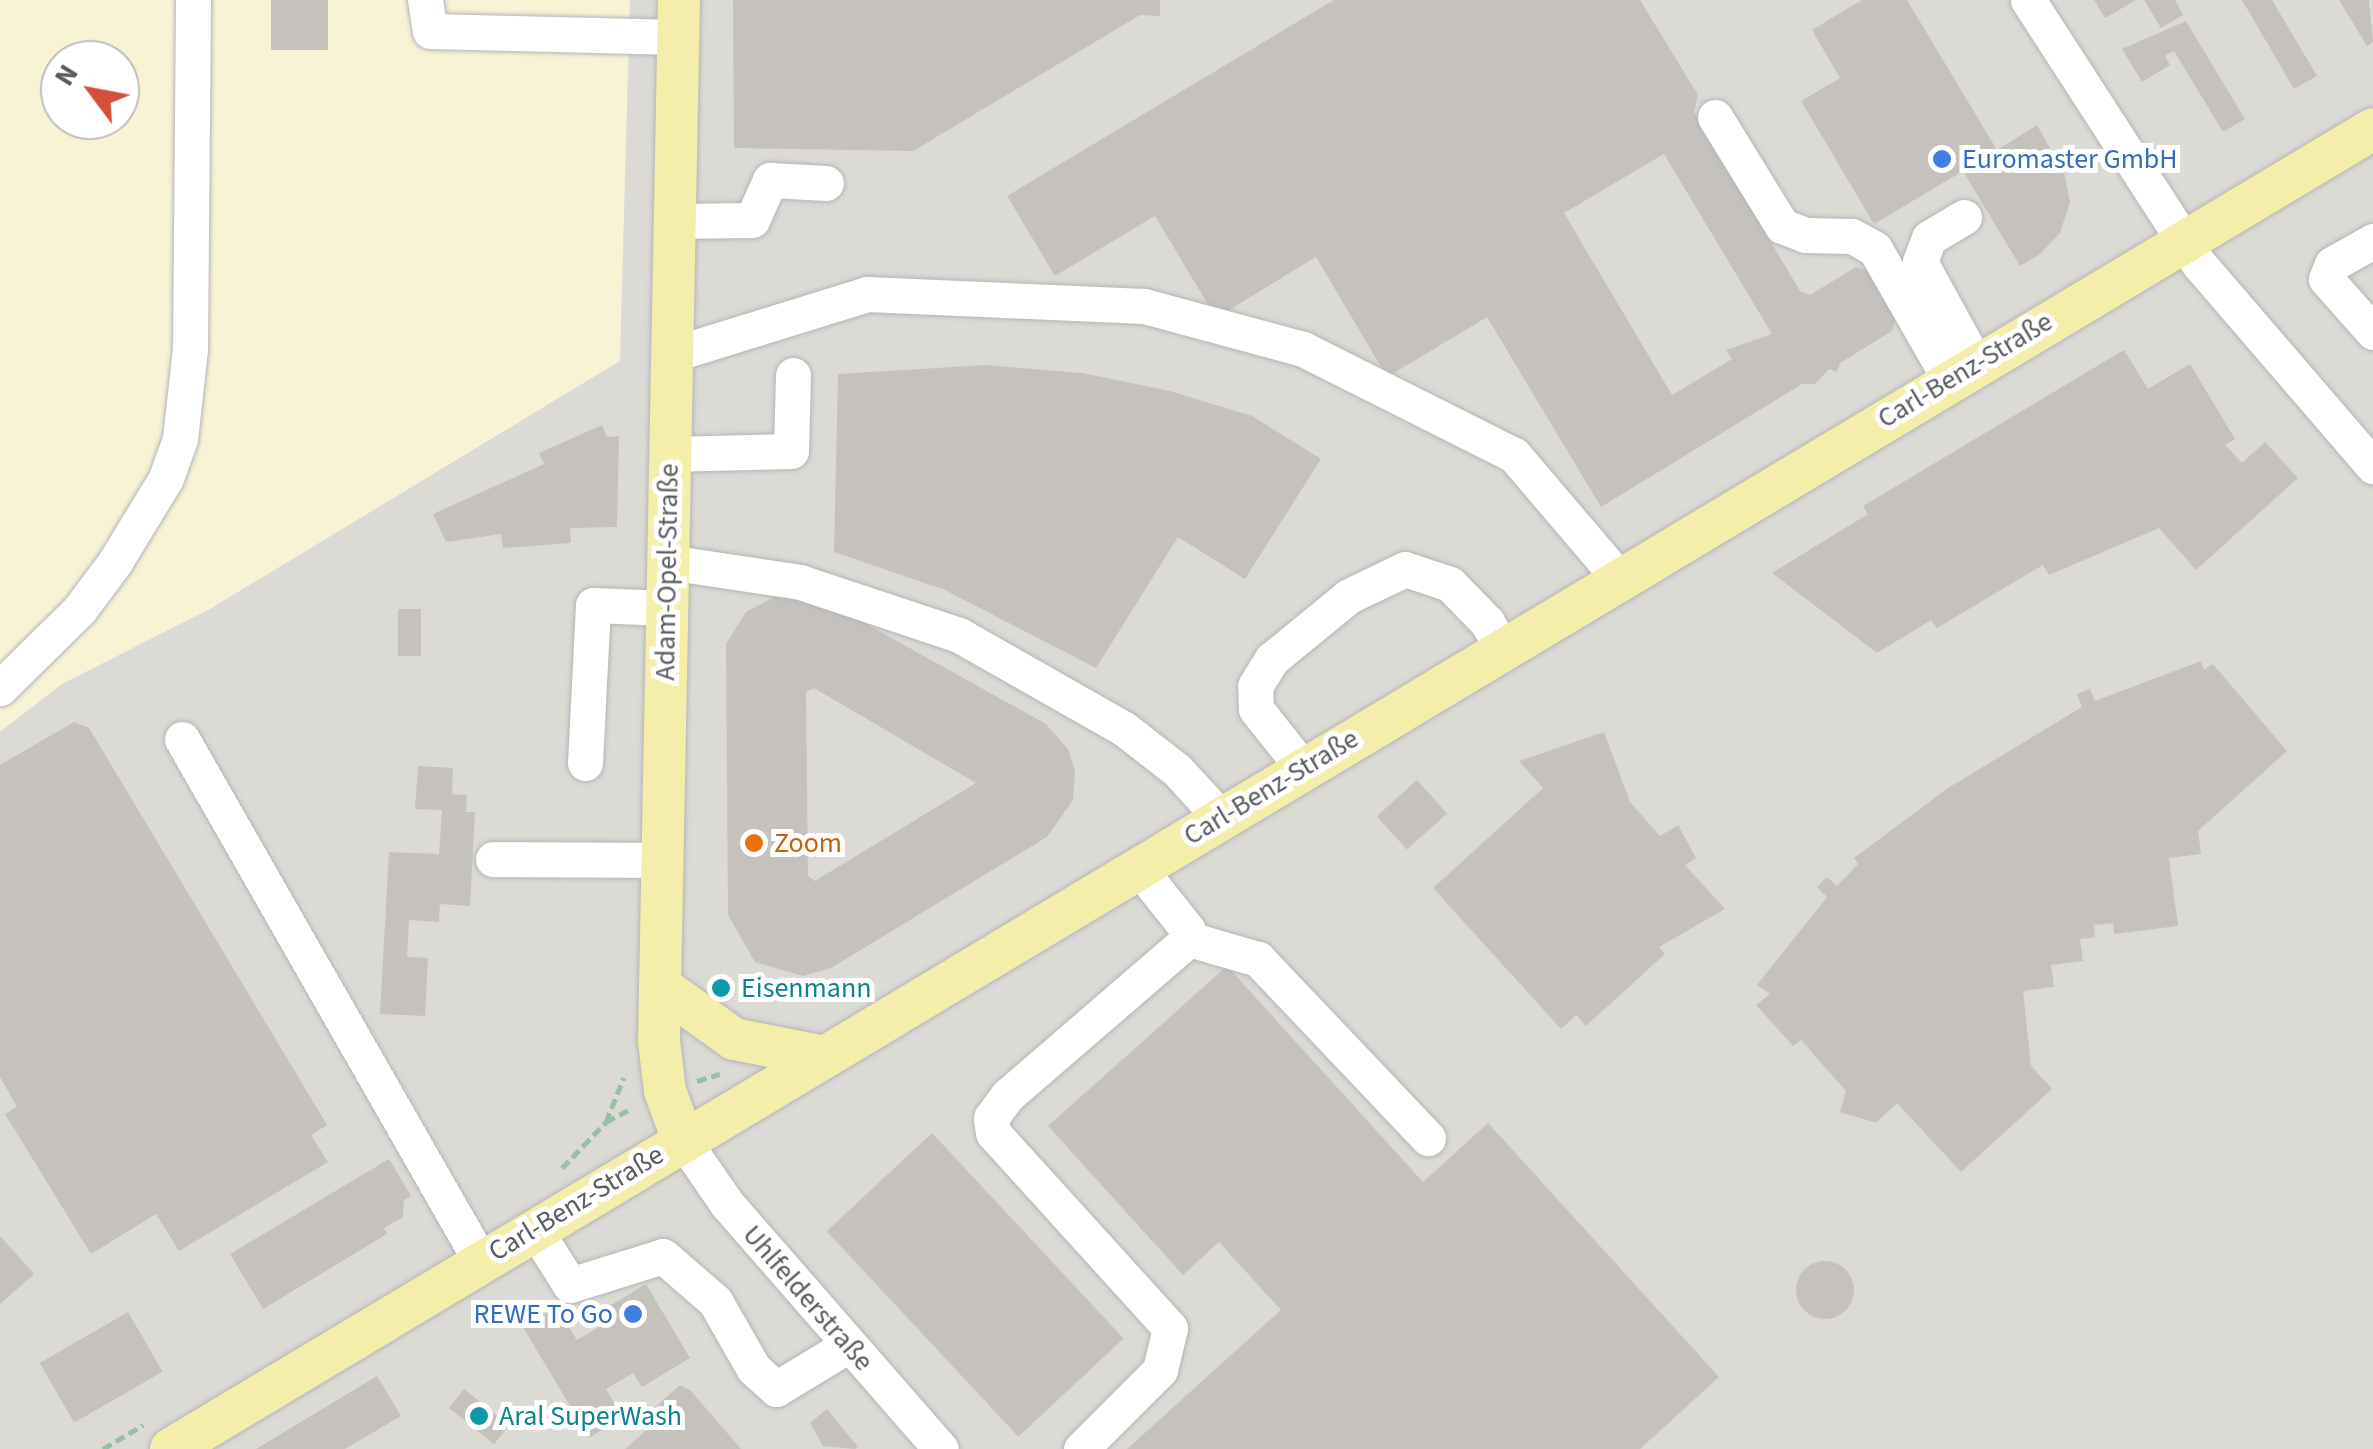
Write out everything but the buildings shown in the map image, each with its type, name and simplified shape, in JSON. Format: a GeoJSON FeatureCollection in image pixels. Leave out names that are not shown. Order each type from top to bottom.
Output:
{"type":"FeatureCollection","features":[{"type":"Feature","properties":{"kind":"main road","name":"Adam-Opel-Straße"},"geometry":{"type":"LineString","coordinates":[[678,19],[660,986],[665,1091],[683,1140]]}},
{"type":"Feature","properties":{"kind":"main road","name":"Carl-Benz-Straße"},"geometry":{"type":"LineString","coordinates":[[171,1449],[1618,577],[2373,129]]}},
{"type":"Feature","properties":{"kind":"main road"},"geometry":{"type":"LineString","coordinates":[[660,986],[734,1039],[820,1056]]}},
{"type":"Feature","properties":{"kind":"street"},"geometry":{"type":"LineString","coordinates":[[0,688],[80,609],[115,562],[166,478],[180,439],[190,348],[194,0]]}},
{"type":"Feature","properties":{"kind":"street"},"geometry":{"type":"LineString","coordinates":[[425,0],[430,31],[678,19]]}},
{"type":"Feature","properties":{"kind":"street"},"geometry":{"type":"LineString","coordinates":[[2028,0],[2182,242],[2274,358],[2373,466]]}},
{"type":"Feature","properties":{"kind":"street"},"geometry":{"type":"LineString","coordinates":[[1715,118],[1782,226],[1793,234],[1852,236],[1875,249],[1963,372]]}},
{"type":"Feature","properties":{"kind":"street"},"geometry":{"type":"LineString","coordinates":[[673,221],[752,220],[770,180],[826,183]]}},
{"type":"Feature","properties":{"kind":"street"},"geometry":{"type":"LineString","coordinates":[[1963,372],[1920,262],[1929,238],[1964,217]]}},
{"type":"Feature","properties":{"kind":"street"},"geometry":{"type":"LineString","coordinates":[[2373,241],[2332,264],[2326,278],[2373,332]]}},
{"type":"Feature","properties":{"kind":"street"},"geometry":{"type":"LineString","coordinates":[[670,356],[867,294],[1144,306],[1302,349],[1514,455],[1618,577]]}},
{"type":"Feature","properties":{"kind":"street"},"geometry":{"type":"LineString","coordinates":[[668,454],[791,452],[793,374]]}},
{"type":"Feature","properties":{"kind":"street"},"geometry":{"type":"LineString","coordinates":[[668,562],[800,582],[959,634],[1124,728],[1177,770],[1220,817]]}},
{"type":"Feature","properties":{"kind":"street"},"geometry":{"type":"LineString","coordinates":[[1302,767],[1256,709],[1255,686],[1272,659],[1349,596],[1406,569],[1450,584],[1487,622],[1502,648]]}},
{"type":"Feature","properties":{"kind":"street"},"geometry":{"type":"LineString","coordinates":[[585,764],[593,605],[666,608]]}},
{"type":"Feature","properties":{"kind":"street"},"geometry":{"type":"LineString","coordinates":[[182,739],[480,1260]]}},
{"type":"Feature","properties":{"kind":"street"},"geometry":{"type":"LineString","coordinates":[[493,858],[662,860]]}},
{"type":"Feature","properties":{"kind":"street"},"geometry":{"type":"LineString","coordinates":[[1082,1449],[1160,1370],[1170,1328],[993,1134],[991,1118],[1007,1096],[1188,939],[1188,930],[1138,867]]}},
{"type":"Feature","properties":{"kind":"street"},"geometry":{"type":"LineString","coordinates":[[1188,939],[1258,959],[1428,1138]]}},
{"type":"Feature","properties":{"kind":"street","name":"Uhlfelderstraße"},"geometry":{"type":"LineString","coordinates":[[683,1140],[727,1204],[847,1346],[942,1449]]}},
{"type":"Feature","properties":{"kind":"street"},"geometry":{"type":"LineString","coordinates":[[534,1228],[570,1285],[663,1256],[716,1301],[754,1370],[776,1389],[847,1346]]}},
{"type":"Feature","properties":{"kind":"shaded area"},"geometry":{"type":"Polygon","coordinates":[[[0,0],[630,0],[620,361],[210,609],[62,684],[0,732],[0,0]]]}},
{"type":"Feature","properties":{"kind":"shaded area"},"geometry":{"type":"Polygon","coordinates":[[[630,0],[2373,0],[2373,1449],[0,1449],[0,732],[62,684],[210,609],[620,361],[630,0]]]}},
{"type":"Feature","properties":{"kind":"place","name":"Euromaster GmbH"},"geometry":{"type":"Point","coordinates":[1942,159]}},
{"type":"Feature","properties":{"kind":"place","name":"Zoom"},"geometry":{"type":"Point","coordinates":[754,843]}},
{"type":"Feature","properties":{"kind":"place","name":"Eisenmann"},"geometry":{"type":"Point","coordinates":[721,988]}},
{"type":"Feature","properties":{"kind":"place","name":"REWE To Go"},"geometry":{"type":"Point","coordinates":[633,1314]}},
{"type":"Feature","properties":{"kind":"place","name":"Aral SuperWash"},"geometry":{"type":"Point","coordinates":[479,1416]}}]}
